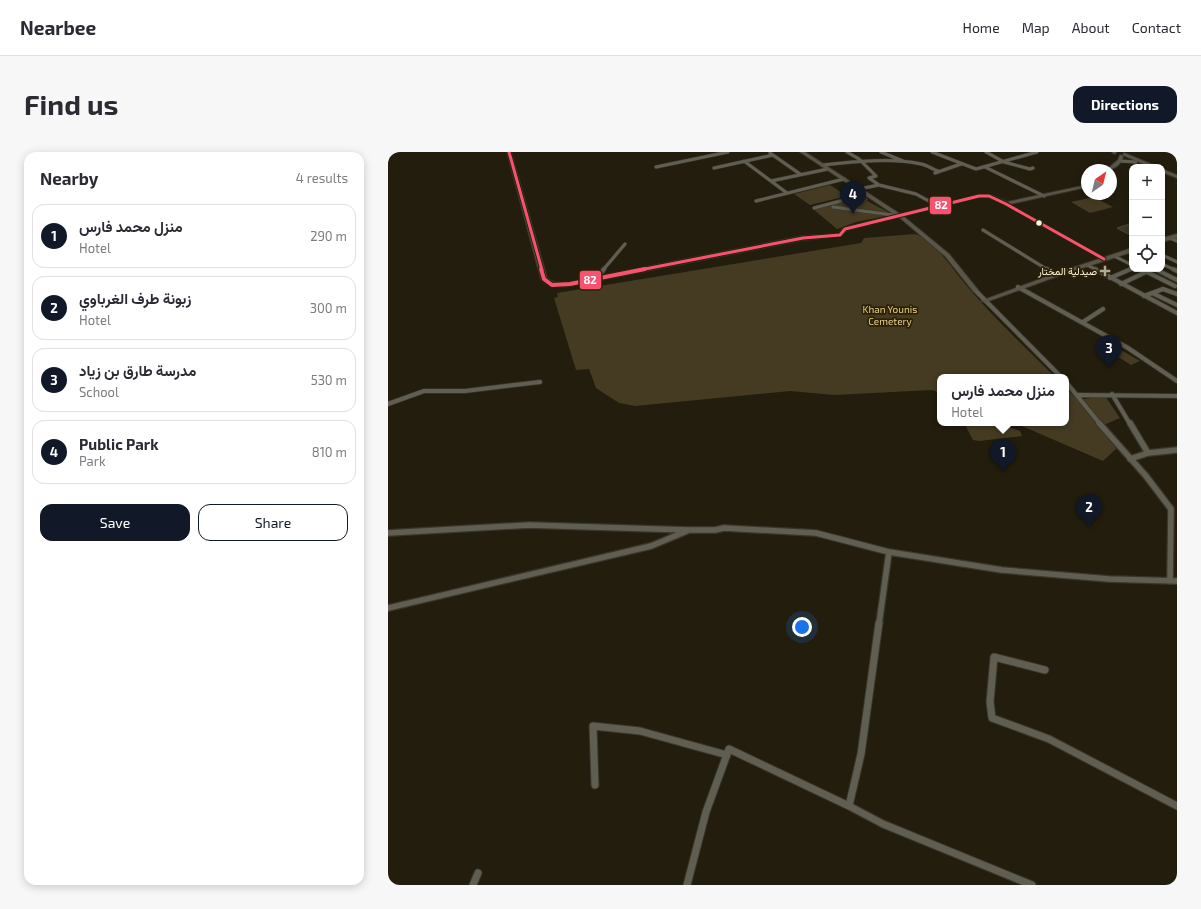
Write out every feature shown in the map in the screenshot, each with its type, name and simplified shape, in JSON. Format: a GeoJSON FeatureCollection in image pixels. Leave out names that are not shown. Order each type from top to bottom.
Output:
{"type":"FeatureCollection","features":[{"type":"Feature","properties":{"kind":"street"},"geometry":{"type":"LineString","coordinates":[[509,152],[544,279],[555,285],[596,279],[803,238],[840,235],[845,229],[984,196],[1006,204],[1104,259]]}},
{"type":"Feature","properties":{"kind":"street"},"geometry":{"type":"LineString","coordinates":[[656,167],[728,152]]}},
{"type":"Feature","properties":{"kind":"street"},"geometry":{"type":"LineString","coordinates":[[768,152],[800,174]]}},
{"type":"Feature","properties":{"kind":"street"},"geometry":{"type":"LineString","coordinates":[[802,152],[900,216],[946,255],[984,301],[1058,374]]}},
{"type":"Feature","properties":{"kind":"street"},"geometry":{"type":"LineString","coordinates":[[848,152],[861,161],[876,176],[869,178],[879,185],[916,194],[938,206]]}},
{"type":"Feature","properties":{"kind":"street"},"geometry":{"type":"LineString","coordinates":[[881,152],[905,162]]}},
{"type":"Feature","properties":{"kind":"street"},"geometry":{"type":"LineString","coordinates":[[932,152],[976,169],[1037,152]]}},
{"type":"Feature","properties":{"kind":"street"},"geometry":{"type":"LineString","coordinates":[[986,152],[1004,162],[1030,169],[1033,168]]}},
{"type":"Feature","properties":{"kind":"street"},"geometry":{"type":"LineString","coordinates":[[1118,154],[1140,164]]}},
{"type":"Feature","properties":{"kind":"street"},"geometry":{"type":"LineString","coordinates":[[1118,154],[1146,164]]}},
{"type":"Feature","properties":{"kind":"street"},"geometry":{"type":"LineString","coordinates":[[1112,164],[1118,154]]}},
{"type":"Feature","properties":{"kind":"street"},"geometry":{"type":"LineString","coordinates":[[714,168],[773,155]]}},
{"type":"Feature","properties":{"kind":"street"},"geometry":{"type":"LineString","coordinates":[[744,161],[787,193]]}},
{"type":"Feature","properties":{"kind":"street"},"geometry":{"type":"LineString","coordinates":[[822,165],[861,161],[905,162],[921,164],[938,172]]}},
{"type":"Feature","properties":{"kind":"street"},"geometry":{"type":"LineString","coordinates":[[934,173],[961,164]]}},
{"type":"Feature","properties":{"kind":"street"},"geometry":{"type":"LineString","coordinates":[[985,167],[1044,196]]}},
{"type":"Feature","properties":{"kind":"street"},"geometry":{"type":"LineString","coordinates":[[771,181],[828,169]]}},
{"type":"Feature","properties":{"kind":"street"},"geometry":{"type":"LineString","coordinates":[[1165,172],[1177,178]]}},
{"type":"Feature","properties":{"kind":"street"},"geometry":{"type":"LineString","coordinates":[[1165,174],[1177,178]]}},
{"type":"Feature","properties":{"kind":"street"},"geometry":{"type":"LineString","coordinates":[[756,201],[844,179]]}},
{"type":"Feature","properties":{"kind":"street"},"geometry":{"type":"LineString","coordinates":[[859,189],[879,185]]}},
{"type":"Feature","properties":{"kind":"street"},"geometry":{"type":"LineString","coordinates":[[1006,204],[1081,187]]}},
{"type":"Feature","properties":{"kind":"street"},"geometry":{"type":"LineString","coordinates":[[814,208],[867,194]]}},
{"type":"Feature","properties":{"kind":"street"},"geometry":{"type":"LineString","coordinates":[[833,208],[900,216]]}},
{"type":"Feature","properties":{"kind":"street"},"geometry":{"type":"LineString","coordinates":[[983,230],[1056,275]]}},
{"type":"Feature","properties":{"kind":"street"},"geometry":{"type":"LineString","coordinates":[[1165,239],[1177,236]]}},
{"type":"Feature","properties":{"kind":"street"},"geometry":{"type":"LineString","coordinates":[[1170,238],[1177,241]]}},
{"type":"Feature","properties":{"kind":"street"},"geometry":{"type":"LineString","coordinates":[[596,279],[626,244]]}},
{"type":"Feature","properties":{"kind":"street"},"geometry":{"type":"LineString","coordinates":[[984,301],[1018,287],[1129,252]]}},
{"type":"Feature","properties":{"kind":"street"},"geometry":{"type":"LineString","coordinates":[[1114,256],[1129,264]]}},
{"type":"Feature","properties":{"kind":"street"},"geometry":{"type":"LineString","coordinates":[[1165,256],[1177,262]]}},
{"type":"Feature","properties":{"kind":"street"},"geometry":{"type":"LineString","coordinates":[[1166,266],[1177,262]]}},
{"type":"Feature","properties":{"kind":"street"},"geometry":{"type":"LineString","coordinates":[[1086,265],[1177,312]]}},
{"type":"Feature","properties":{"kind":"street"},"geometry":{"type":"LineString","coordinates":[[1166,266],[1177,271]]}},
{"type":"Feature","properties":{"kind":"street"},"geometry":{"type":"LineString","coordinates":[[1110,278],[1129,270]]}},
{"type":"Feature","properties":{"kind":"street"},"geometry":{"type":"LineString","coordinates":[[1124,272],[1134,277]]}},
{"type":"Feature","properties":{"kind":"street"},"geometry":{"type":"LineString","coordinates":[[1121,284],[1146,272],[1176,285]]}},
{"type":"Feature","properties":{"kind":"street"},"geometry":{"type":"LineString","coordinates":[[1160,272],[1177,280]]}},
{"type":"Feature","properties":{"kind":"street"},"geometry":{"type":"LineString","coordinates":[[1144,296],[1176,285]]}},
{"type":"Feature","properties":{"kind":"street"},"geometry":{"type":"LineString","coordinates":[[1018,287],[1128,348],[1177,380]]}},
{"type":"Feature","properties":{"kind":"street"},"geometry":{"type":"LineString","coordinates":[[1168,289],[1177,294]]}},
{"type":"Feature","properties":{"kind":"street"},"geometry":{"type":"LineString","coordinates":[[1152,293],[1177,305]]}},
{"type":"Feature","properties":{"kind":"street"},"geometry":{"type":"LineString","coordinates":[[1083,322],[1103,309]]}},
{"type":"Feature","properties":{"kind":"street"},"geometry":{"type":"LineString","coordinates":[[388,404],[424,392],[440,390],[465,391],[540,382]]}},
{"type":"Feature","properties":{"kind":"street"},"geometry":{"type":"LineString","coordinates":[[1069,385],[1093,416],[1146,476],[1172,509],[1170,527],[1170,581]]}},
{"type":"Feature","properties":{"kind":"street"},"geometry":{"type":"LineString","coordinates":[[1078,395],[1112,394],[1177,396]]}},
{"type":"Feature","properties":{"kind":"street"},"geometry":{"type":"LineString","coordinates":[[1112,394],[1148,453]]}},
{"type":"Feature","properties":{"kind":"street"},"geometry":{"type":"LineString","coordinates":[[1130,459],[1148,453],[1177,450]]}},
{"type":"Feature","properties":{"kind":"street"},"geometry":{"type":"LineString","coordinates":[[388,533],[529,525],[688,530],[715,530],[724,528],[816,533],[889,552],[1002,570],[1066,576],[1177,581]]}},
{"type":"Feature","properties":{"kind":"street"},"geometry":{"type":"LineString","coordinates":[[388,608],[651,546],[688,530]]}},
{"type":"Feature","properties":{"kind":"street"},"geometry":{"type":"LineString","coordinates":[[850,806],[861,754],[889,552]]}},
{"type":"Feature","properties":{"kind":"street"},"geometry":{"type":"LineString","coordinates":[[1045,670],[994,657],[990,702],[992,718],[1049,738],[1177,806]]}},
{"type":"Feature","properties":{"kind":"street"},"geometry":{"type":"LineString","coordinates":[[595,786],[593,726],[640,731],[726,755]]}},
{"type":"Feature","properties":{"kind":"street"},"geometry":{"type":"LineString","coordinates":[[687,885],[706,812],[729,749],[850,806],[883,824],[1032,885]]}},
{"type":"Feature","properties":{"kind":"street"},"geometry":{"type":"LineString","coordinates":[[473,885],[478,874]]}},
{"type":"Feature","properties":{"kind":"green space"},"geometry":{"type":"Polygon","coordinates":[[[830,185],[847,196],[810,205],[794,194],[830,185]]]}},
{"type":"Feature","properties":{"kind":"green space"},"geometry":{"type":"Polygon","coordinates":[[[864,196],[868,199],[867,201],[888,212],[886,216],[856,222],[837,229],[813,209],[864,196]]]}},
{"type":"Feature","properties":{"kind":"green space"},"geometry":{"type":"Polygon","coordinates":[[[1081,200],[1100,200],[1113,207],[1090,213],[1071,202],[1081,200]]]}},
{"type":"Feature","properties":{"kind":"green space","name":"Khan Younis Cemetery"},"geometry":{"type":"Polygon","coordinates":[[[915,234],[925,239],[944,257],[988,310],[1052,374],[937,374],[937,392],[932,390],[834,395],[790,391],[635,406],[619,403],[596,388],[589,369],[576,370],[554,298],[558,297],[557,293],[861,243],[864,238],[915,234]]]}},
{"type":"Feature","properties":{"kind":"green space"},"geometry":{"type":"Polygon","coordinates":[[[1121,350],[1140,361],[1131,365],[1112,353],[1121,350]]]}},
{"type":"Feature","properties":{"kind":"green space"},"geometry":{"type":"Polygon","coordinates":[[[1069,391],[1078,400],[1105,396],[1120,418],[1099,427],[1117,448],[1103,461],[1022,426],[1069,426],[1069,391]]]}},
{"type":"Feature","properties":{"kind":"green space"},"geometry":{"type":"Polygon","coordinates":[[[966,426],[1006,426],[1020,431],[1022,436],[979,441],[973,440],[966,426]]]}},
{"type":"Feature","properties":{"kind":"building"},"geometry":{"type":"Polygon","coordinates":[[[1129,224],[1129,234],[1128,234],[1117,228],[1129,224]]]}},
{"type":"Feature","properties":{"kind":"transit line","name":"82"},"geometry":{"type":"LineString","coordinates":[[509,152],[544,279],[552,285],[570,284],[803,238],[840,235],[845,229],[979,196],[989,196],[1006,204],[1104,259]]}},
{"type":"Feature","properties":{"kind":"place","name":"Public Park"},"geometry":{"type":"Point","coordinates":[853,214]}},
{"type":"Feature","properties":{"kind":"place","name":"صيدلية المختار"},"geometry":{"type":"Point","coordinates":[1105,271]}},
{"type":"Feature","properties":{"kind":"place","name":"مدرسة طارق بن زياد"},"geometry":{"type":"Point","coordinates":[1109,368]}},
{"type":"Feature","properties":{"kind":"place","name":"منزل محمد فارس"},"geometry":{"type":"Point","coordinates":[1003,472]}},
{"type":"Feature","properties":{"kind":"place","name":"زبونة طرف الغرباوي"},"geometry":{"type":"Point","coordinates":[1089,527]}}]}
